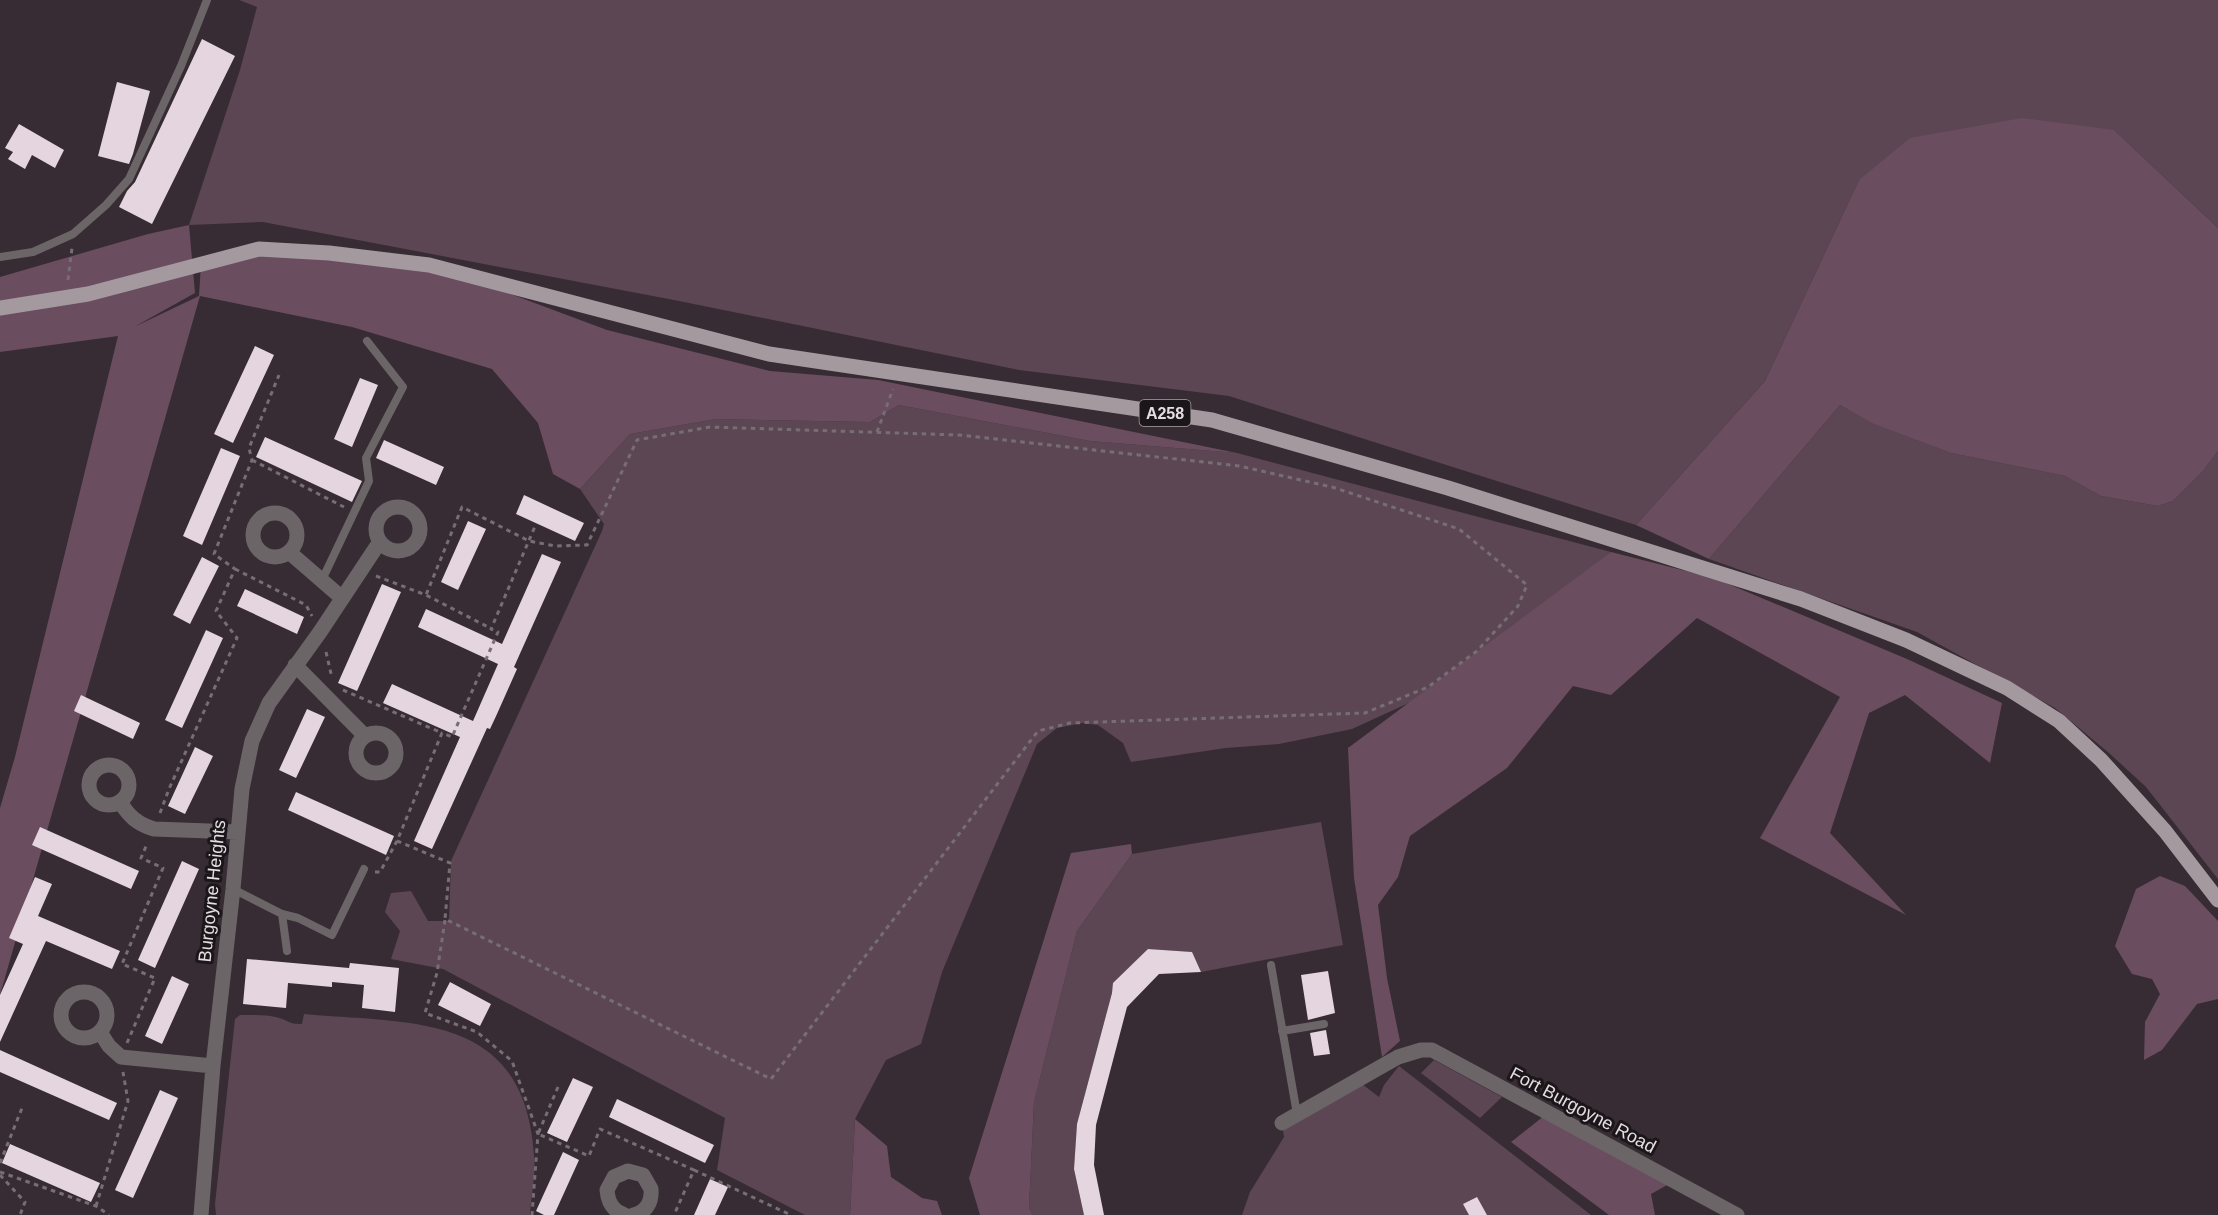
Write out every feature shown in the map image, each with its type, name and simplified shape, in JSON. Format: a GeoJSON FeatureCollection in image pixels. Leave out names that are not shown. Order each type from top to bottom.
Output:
{"type":"FeatureCollection","features":[{"type":"Feature","properties":{"kind":"main road","name":"A258"},"geometry":{"type":"LineString","coordinates":[[0,308],[88,294],[259,249],[329,253],[429,265],[769,354],[1212,420],[1448,488],[1801,599],[1895,636],[2007,688],[2059,721],[2101,760],[2157,822],[2218,900]]}},
{"type":"Feature","properties":{"kind":"street","name":"Burgoyne Heights"},"geometry":{"type":"LineString","coordinates":[[201,1215],[213,1065],[233,889],[237,832],[242,789],[252,741],[269,703],[321,632],[379,543]]}},
{"type":"Feature","properties":{"kind":"street"},"geometry":{"type":"LineString","coordinates":[[289,552],[342,598]]}},
{"type":"Feature","properties":{"kind":"street"},"geometry":{"type":"LineString","coordinates":[[295,665],[365,736]]}},
{"type":"Feature","properties":{"kind":"street"},"geometry":{"type":"LineString","coordinates":[[120,802],[129,816],[141,826],[154,829],[237,832]]}},
{"type":"Feature","properties":{"kind":"street"},"geometry":{"type":"LineString","coordinates":[[100,1032],[110,1047],[121,1057],[213,1065]]}},
{"type":"Feature","properties":{"kind":"street","name":"Fort Burgoyne Road"},"geometry":{"type":"LineString","coordinates":[[1297,1114],[1409,1053],[1432,1050],[1737,1215]]}},
{"type":"Feature","properties":{"kind":"street"},"geometry":{"type":"LineString","coordinates":[[1282,1123],[1297,1114]]}},
{"type":"Feature","properties":{"kind":"street"},"geometry":{"type":"LineString","coordinates":[[625,1215],[607,1210],[609,1183],[621,1172],[636,1172],[648,1181],[652,1196],[645,1210],[633,1215]]}},
{"type":"Feature","properties":{"kind":"lane"},"geometry":{"type":"LineString","coordinates":[[0,257],[33,252],[73,234],[106,205],[129,179],[181,66],[207,0]]}},
{"type":"Feature","properties":{"kind":"lane"},"geometry":{"type":"LineString","coordinates":[[322,580],[369,481],[366,458],[403,387],[367,341]]}},
{"type":"Feature","properties":{"kind":"lane"},"geometry":{"type":"LineString","coordinates":[[233,889],[282,914],[298,918],[332,935],[364,869]]}},
{"type":"Feature","properties":{"kind":"lane"},"geometry":{"type":"LineString","coordinates":[[282,914],[287,951]]}},
{"type":"Feature","properties":{"kind":"lane"},"geometry":{"type":"LineString","coordinates":[[1271,965],[1297,1114]]}},
{"type":"Feature","properties":{"kind":"lane"},"geometry":{"type":"LineString","coordinates":[[1282,1031],[1324,1024]]}},
{"type":"Feature","properties":{"kind":"path"},"geometry":{"type":"LineString","coordinates":[[67,297],[73,234]]}},
{"type":"Feature","properties":{"kind":"path"},"geometry":{"type":"LineString","coordinates":[[877,432],[899,374]]}},
{"type":"Feature","properties":{"kind":"path"},"geometry":{"type":"LineString","coordinates":[[279,375],[249,448],[252,460],[214,554],[235,569],[306,605],[321,632],[334,686],[452,737],[498,632],[426,596],[361,570]]}},
{"type":"Feature","properties":{"kind":"path"},"geometry":{"type":"LineString","coordinates":[[426,596],[462,507],[529,541],[555,546],[587,545],[637,440],[710,427],[959,435],[1239,466],[1332,487],[1459,530],[1527,585],[1518,606],[1478,651],[1428,687],[1365,713],[1070,723],[1038,731],[771,1079],[445,919]]}},
{"type":"Feature","properties":{"kind":"path"},"geometry":{"type":"LineString","coordinates":[[252,460],[354,512]]}},
{"type":"Feature","properties":{"kind":"path"},"geometry":{"type":"LineString","coordinates":[[491,628],[536,524]]}},
{"type":"Feature","properties":{"kind":"path"},"geometry":{"type":"LineString","coordinates":[[96,1206],[128,1101],[121,1057],[155,978],[122,964],[163,868],[141,858],[169,789],[237,638],[216,611],[235,569]]}},
{"type":"Feature","properties":{"kind":"path"},"geometry":{"type":"LineString","coordinates":[[364,869],[380,873],[397,841],[442,733]]}},
{"type":"Feature","properties":{"kind":"path"},"geometry":{"type":"LineString","coordinates":[[397,841],[450,863],[437,973],[425,1013],[477,1032],[512,1061],[538,1134],[589,1156],[600,1129],[790,1215]]}},
{"type":"Feature","properties":{"kind":"path"},"geometry":{"type":"LineString","coordinates":[[532,1215],[538,1134],[558,1087]]}},
{"type":"Feature","properties":{"kind":"path"},"geometry":{"type":"LineString","coordinates":[[0,1163],[22,1108]]}},
{"type":"Feature","properties":{"kind":"path"},"geometry":{"type":"LineString","coordinates":[[674,1215],[694,1170]]}},
{"type":"Feature","properties":{"kind":"path"},"geometry":{"type":"LineString","coordinates":[[0,1173],[96,1206],[109,1215]]}},
{"type":"Feature","properties":{"kind":"path"},"geometry":{"type":"LineString","coordinates":[[0,1173],[25,1202],[20,1215]]}},
{"type":"Feature","properties":{"kind":"shaded area"},"geometry":{"type":"Polygon","coordinates":[[[239,0],[2218,0],[2218,228],[2114,130],[1859,180],[1765,381],[1636,525],[1229,396],[1019,370],[674,300],[263,222],[189,225],[240,70],[257,7],[239,0]]]}},
{"type":"Feature","properties":{"kind":"shaded area"},"geometry":{"type":"Polygon","coordinates":[[[2022,118],[2114,130],[2218,228],[2218,451],[2202,472],[2173,501],[2158,506],[2101,496],[2065,476],[1951,453],[1874,424],[1840,405],[1709,559],[1636,525],[1765,381],[1859,180],[1910,138],[2022,118]]]}},
{"type":"Feature","properties":{"kind":"shaded area"},"geometry":{"type":"Polygon","coordinates":[[[189,225],[195,293],[134,327],[199,296],[201,264],[264,249],[441,268],[607,330],[770,371],[878,380],[1237,453],[1090,441],[899,405],[870,422],[716,419],[630,434],[580,489],[553,474],[538,423],[492,369],[352,327],[200,296],[0,995],[0,808],[15,757],[118,336],[0,352],[0,277],[148,234],[189,225]]]}},
{"type":"Feature","properties":{"kind":"shaded area"},"geometry":{"type":"Polygon","coordinates":[[[899,405],[1090,441],[1237,453],[1611,552],[1485,668],[1352,729],[1279,744],[1226,748],[1131,762],[1123,743],[1098,725],[1082,723],[1057,728],[1037,744],[942,972],[921,1044],[886,1060],[855,1119],[850,1215],[805,1215],[717,1170],[725,1118],[443,969],[391,959],[400,931],[385,912],[391,893],[411,891],[428,921],[449,921],[451,861],[602,531],[604,524],[580,489],[630,434],[716,419],[870,422],[899,405]]]}},
{"type":"Feature","properties":{"kind":"shaded area"},"geometry":{"type":"Polygon","coordinates":[[[1840,405],[1875,424],[1951,453],[2065,476],[2101,496],[2158,506],[2173,501],[2202,472],[2218,451],[2218,879],[2146,787],[2055,708],[1917,632],[1709,559],[1840,405]]]}},
{"type":"Feature","properties":{"kind":"shaded area"},"geometry":{"type":"Polygon","coordinates":[[[1611,552],[1714,578],[1907,659],[2002,703],[1990,763],[1905,695],[1869,713],[1830,833],[1906,915],[1760,838],[1840,697],[1697,618],[1611,695],[1573,686],[1507,768],[1410,836],[1398,877],[1378,905],[1387,978],[1400,1041],[1382,1057],[1354,878],[1348,748],[1611,552]]]}},
{"type":"Feature","properties":{"kind":"shaded area"},"geometry":{"type":"Polygon","coordinates":[[[1321,822],[1343,945],[1201,972],[1191,952],[1148,949],[1112,993],[1077,1124],[1074,1169],[1084,1215],[1031,1215],[1029,1208],[1034,1102],[1077,931],[1132,854],[1321,822]]]}},
{"type":"Feature","properties":{"kind":"shaded area"},"geometry":{"type":"Polygon","coordinates":[[[1131,844],[1132,854],[1077,931],[1034,1102],[1029,1208],[1032,1215],[980,1215],[969,1178],[1071,853],[1131,844]]]}},
{"type":"Feature","properties":{"kind":"shaded area"},"geometry":{"type":"Polygon","coordinates":[[[2160,876],[2185,886],[2218,921],[2218,999],[2197,1004],[2162,1050],[2144,1060],[2145,1022],[2160,994],[2152,979],[2132,974],[2115,946],[2136,889],[2160,876]]]}},
{"type":"Feature","properties":{"kind":"shaded area"},"geometry":{"type":"Polygon","coordinates":[[[304,1014],[423,1025],[457,1035],[486,1050],[509,1074],[526,1108],[534,1155],[530,1215],[216,1215],[215,1204],[235,1019],[240,1015],[265,1015],[302,1024],[304,1014]]]}},
{"type":"Feature","properties":{"kind":"shaded area"},"geometry":{"type":"Polygon","coordinates":[[[1434,1060],[1502,1097],[1480,1118],[1421,1073],[1434,1060]]]}},
{"type":"Feature","properties":{"kind":"shaded area"},"geometry":{"type":"Polygon","coordinates":[[[1399,1066],[1591,1215],[1242,1215],[1250,1192],[1284,1137],[1282,1123],[1358,1081],[1379,1097],[1384,1085],[1399,1066]]]}},
{"type":"Feature","properties":{"kind":"shaded area"},"geometry":{"type":"Polygon","coordinates":[[[1544,1116],[1669,1184],[1651,1194],[1655,1215],[1609,1215],[1511,1142],[1544,1116]]]}},
{"type":"Feature","properties":{"kind":"shaded area"},"geometry":{"type":"Polygon","coordinates":[[[855,1119],[887,1146],[891,1177],[922,1198],[937,1201],[942,1215],[850,1215],[855,1119]]]}},
{"type":"Feature","properties":{"kind":"building"},"geometry":{"type":"Polygon","coordinates":[[[202,39],[235,56],[152,224],[119,207],[127,191],[135,182],[202,39]]]}},
{"type":"Feature","properties":{"kind":"building"},"geometry":{"type":"Polygon","coordinates":[[[117,82],[150,91],[129,164],[98,156],[117,82]]]}},
{"type":"Feature","properties":{"kind":"building"},"geometry":{"type":"Polygon","coordinates":[[[19,124],[64,150],[55,168],[32,155],[25,169],[8,159],[13,152],[5,148],[19,124]]]}},
{"type":"Feature","properties":{"kind":"building"},"geometry":{"type":"Polygon","coordinates":[[[255,346],[274,355],[233,443],[214,434],[255,346]]]}},
{"type":"Feature","properties":{"kind":"building"},"geometry":{"type":"Polygon","coordinates":[[[360,378],[378,385],[352,447],[334,439],[360,378]]]}},
{"type":"Feature","properties":{"kind":"building"},"geometry":{"type":"Polygon","coordinates":[[[265,437],[362,481],[352,502],[256,457],[265,437]]]}},
{"type":"Feature","properties":{"kind":"building"},"geometry":{"type":"Polygon","coordinates":[[[384,440],[444,467],[436,485],[376,458],[384,440]]]}},
{"type":"Feature","properties":{"kind":"building"},"geometry":{"type":"Polygon","coordinates":[[[221,448],[240,456],[202,545],[183,536],[221,448]]]}},
{"type":"Feature","properties":{"kind":"building"},"geometry":{"type":"Polygon","coordinates":[[[524,495],[584,523],[575,541],[516,514],[524,495]]]}},
{"type":"Feature","properties":{"kind":"building"},"geometry":{"type":"Polygon","coordinates":[[[468,521],[486,529],[458,590],[441,582],[468,521]]]}},
{"type":"Feature","properties":{"kind":"building"},"geometry":{"type":"Polygon","coordinates":[[[542,554],[561,562],[514,667],[517,669],[497,714],[490,729],[487,728],[432,849],[414,841],[460,737],[383,703],[392,684],[473,721],[498,664],[418,627],[426,609],[502,644],[542,554]]]}},
{"type":"Feature","properties":{"kind":"building"},"geometry":{"type":"Polygon","coordinates":[[[202,557],[219,566],[190,624],[173,615],[202,557]]]}},
{"type":"Feature","properties":{"kind":"building"},"geometry":{"type":"Polygon","coordinates":[[[382,584],[401,592],[357,691],[338,683],[382,584]]]}},
{"type":"Feature","properties":{"kind":"building"},"geometry":{"type":"Polygon","coordinates":[[[245,589],[304,617],[297,634],[237,606],[245,589]]]}},
{"type":"Feature","properties":{"kind":"building"},"geometry":{"type":"Polygon","coordinates":[[[206,630],[223,638],[182,728],[165,720],[206,630]]]}},
{"type":"Feature","properties":{"kind":"building"},"geometry":{"type":"Polygon","coordinates":[[[81,695],[140,723],[133,739],[74,711],[81,695]]]}},
{"type":"Feature","properties":{"kind":"building"},"geometry":{"type":"Polygon","coordinates":[[[307,709],[325,717],[296,778],[279,770],[307,709]]]}},
{"type":"Feature","properties":{"kind":"building"},"geometry":{"type":"Polygon","coordinates":[[[195,747],[213,756],[185,814],[168,806],[195,747]]]}},
{"type":"Feature","properties":{"kind":"building"},"geometry":{"type":"Polygon","coordinates":[[[296,792],[394,836],[386,855],[288,810],[296,792]]]}},
{"type":"Feature","properties":{"kind":"building"},"geometry":{"type":"Polygon","coordinates":[[[40,827],[139,871],[131,889],[32,845],[40,827]]]}},
{"type":"Feature","properties":{"kind":"building"},"geometry":{"type":"Polygon","coordinates":[[[182,861],[199,869],[155,968],[138,960],[182,861]]]}},
{"type":"Feature","properties":{"kind":"building"},"geometry":{"type":"Polygon","coordinates":[[[35,877],[52,884],[38,916],[120,951],[112,969],[46,941],[0,1042],[0,995],[23,944],[9,938],[35,877]]]}},
{"type":"Feature","properties":{"kind":"building"},"geometry":{"type":"Polygon","coordinates":[[[1148,949],[1192,952],[1201,972],[1159,974],[1127,1007],[1096,1125],[1094,1165],[1104,1215],[1084,1215],[1074,1169],[1077,1124],[1113,983],[1148,949]]]}},
{"type":"Feature","properties":{"kind":"building"},"geometry":{"type":"Polygon","coordinates":[[[247,959],[349,968],[350,963],[399,968],[395,1012],[362,1008],[364,985],[332,982],[332,987],[288,983],[286,1008],[243,1004],[247,959]]]}},
{"type":"Feature","properties":{"kind":"building"},"geometry":{"type":"Polygon","coordinates":[[[1328,971],[1335,1013],[1308,1020],[1301,975],[1328,971]]]}},
{"type":"Feature","properties":{"kind":"building"},"geometry":{"type":"Polygon","coordinates":[[[172,976],[189,984],[162,1044],[145,1036],[172,976]]]}},
{"type":"Feature","properties":{"kind":"building"},"geometry":{"type":"Polygon","coordinates":[[[450,982],[491,1004],[480,1026],[438,1005],[450,982]]]}},
{"type":"Feature","properties":{"kind":"building"},"geometry":{"type":"Polygon","coordinates":[[[1326,1030],[1330,1054],[1314,1056],[1310,1033],[1326,1030]]]}},
{"type":"Feature","properties":{"kind":"building"},"geometry":{"type":"Polygon","coordinates":[[[0,1050],[117,1103],[109,1120],[0,1072],[0,1050]]]}},
{"type":"Feature","properties":{"kind":"building"},"geometry":{"type":"Polygon","coordinates":[[[573,1078],[593,1087],[567,1142],[547,1133],[573,1078]]]}},
{"type":"Feature","properties":{"kind":"building"},"geometry":{"type":"Polygon","coordinates":[[[160,1090],[178,1098],[133,1198],[115,1190],[160,1090]]]}},
{"type":"Feature","properties":{"kind":"building"},"geometry":{"type":"Polygon","coordinates":[[[617,1099],[714,1145],[705,1163],[609,1117],[617,1099]]]}},
{"type":"Feature","properties":{"kind":"building"},"geometry":{"type":"Polygon","coordinates":[[[10,1144],[100,1183],[91,1202],[2,1163],[10,1144]]]}},
{"type":"Feature","properties":{"kind":"building"},"geometry":{"type":"Polygon","coordinates":[[[563,1152],[579,1160],[554,1215],[544,1215],[536,1211],[563,1152]]]}},
{"type":"Feature","properties":{"kind":"building"},"geometry":{"type":"Polygon","coordinates":[[[710,1179],[728,1187],[715,1215],[694,1215],[710,1179]]]}},
{"type":"Feature","properties":{"kind":"building"},"geometry":{"type":"Polygon","coordinates":[[[1477,1197],[1487,1215],[1469,1215],[1463,1204],[1477,1197]]]}}]}
